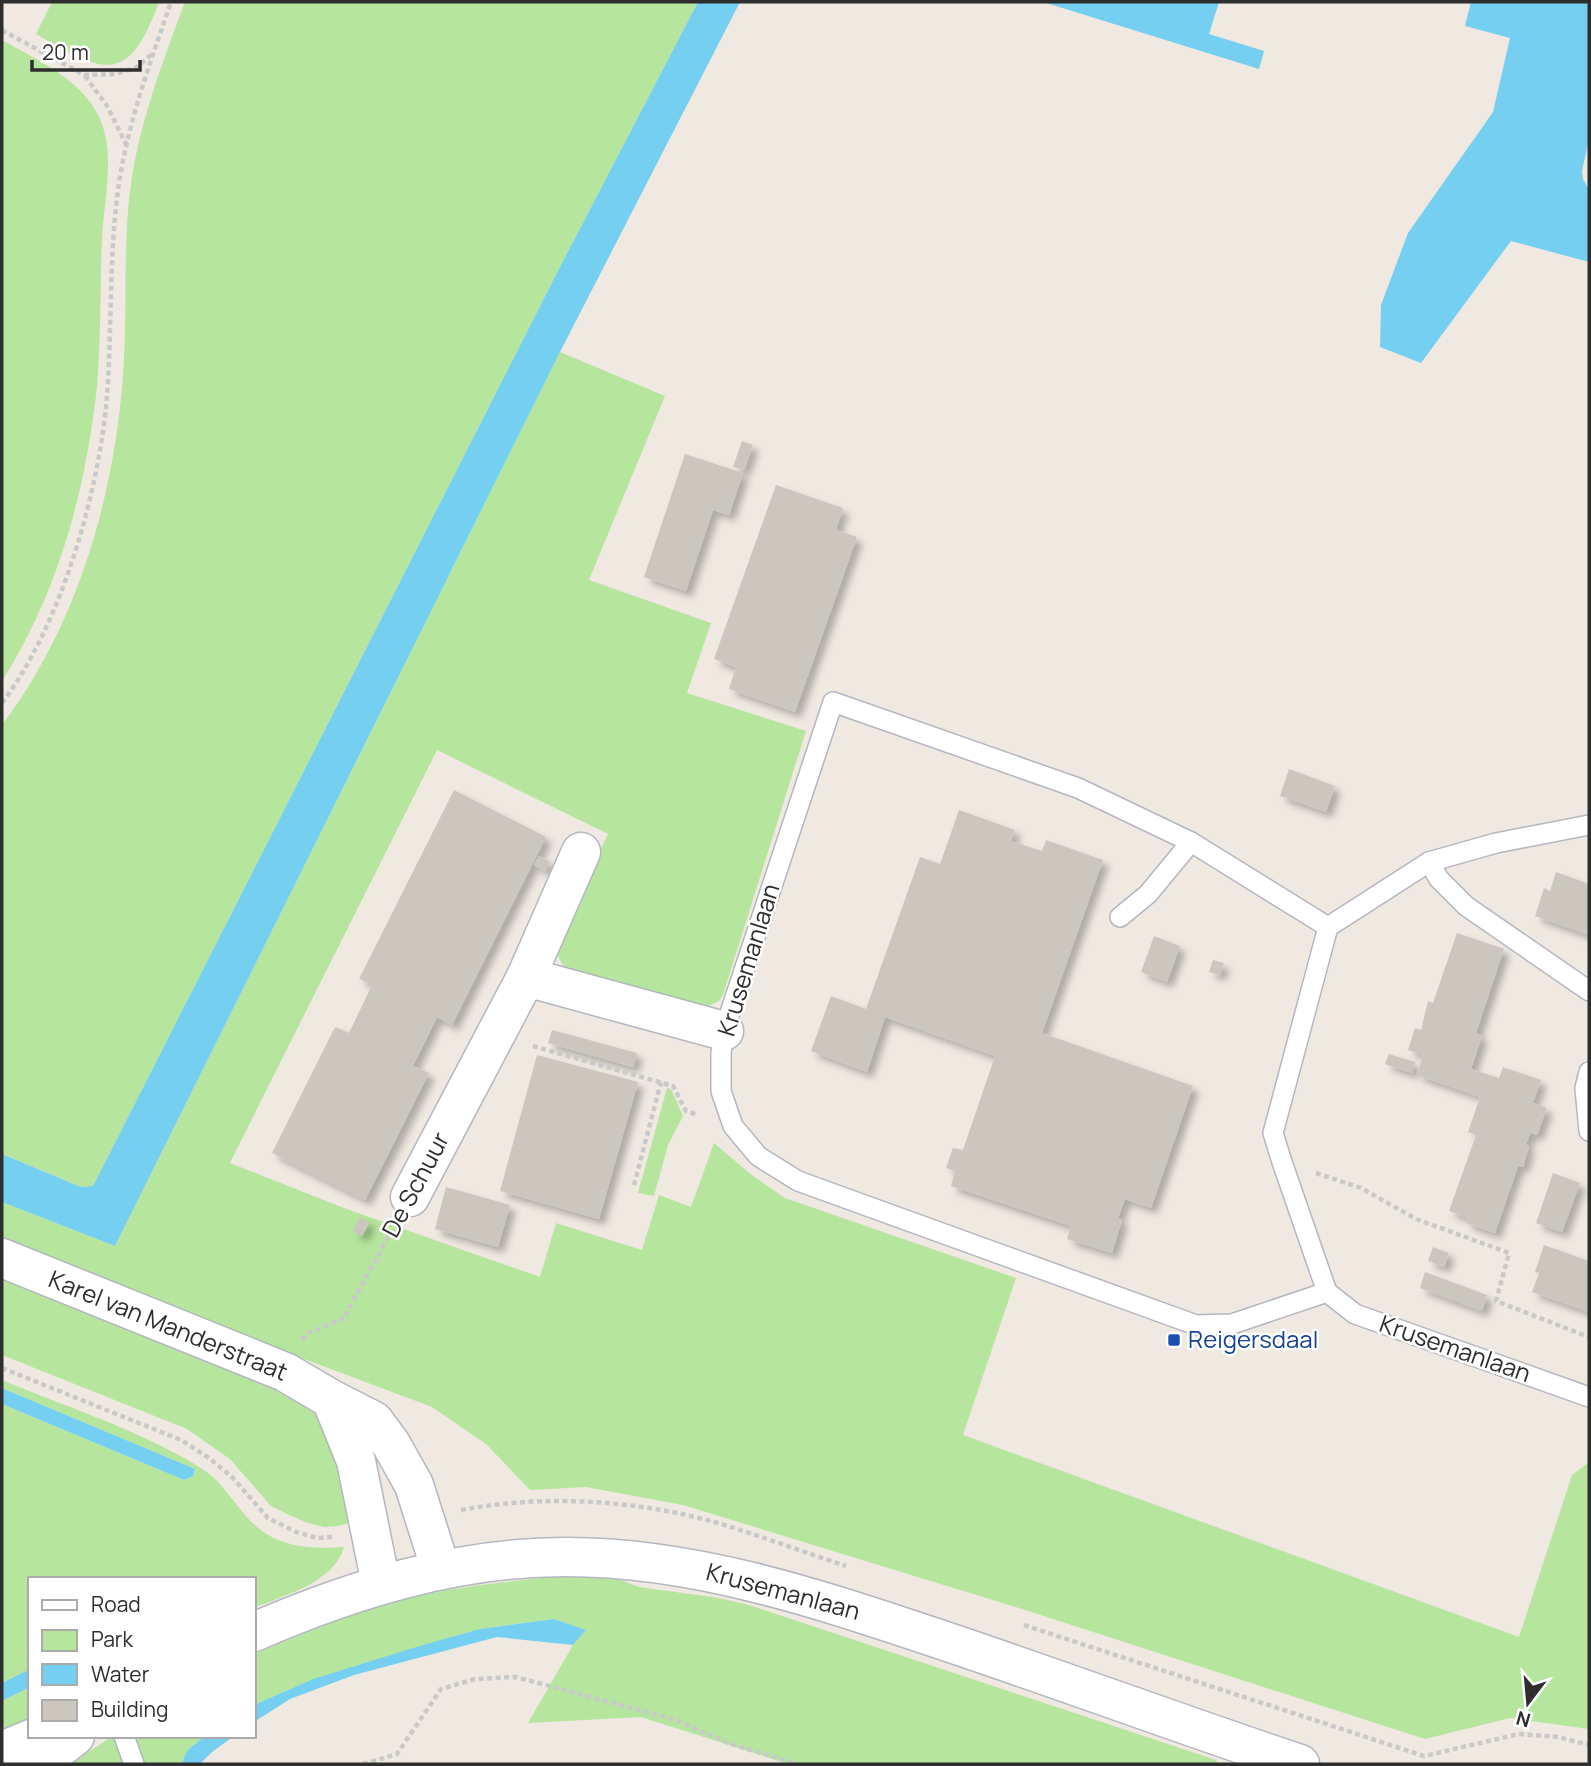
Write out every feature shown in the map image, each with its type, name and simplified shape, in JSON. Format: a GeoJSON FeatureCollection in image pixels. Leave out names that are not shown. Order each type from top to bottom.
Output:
{"type":"FeatureCollection","features":[{"type":"Feature","properties":{"kind":"street","name":"De Schuur"},"geometry":{"type":"LineString","coordinates":[[410,1197],[526,977],[581,852]]}},
{"type":"Feature","properties":{"kind":"street"},"geometry":{"type":"LineString","coordinates":[[526,977],[724,1031]]}},
{"type":"Feature","properties":{"kind":"street","name":"Karel van Manderstraat"},"geometry":{"type":"LineString","coordinates":[[2,1258],[285,1371],[374,1421],[391,1444],[414,1485],[441,1570]]}},
{"type":"Feature","properties":{"kind":"street"},"geometry":{"type":"LineString","coordinates":[[331,1399],[356,1461],[381,1584]]}},
{"type":"Feature","properties":{"kind":"street","name":"Krusemanlaan"},"geometry":{"type":"LineString","coordinates":[[256,1631],[330,1600],[381,1584],[491,1562],[565,1556],[684,1566],[740,1578],[864,1614],[1260,1758],[1300,1764]]}},
{"type":"Feature","properties":{"kind":"street"},"geometry":{"type":"LineString","coordinates":[[2,1751],[33,1738]]}},
{"type":"Feature","properties":{"kind":"street"},"geometry":{"type":"LineString","coordinates":[[39,1764],[72,1738]]}},
{"type":"Feature","properties":{"kind":"lane","name":"Krusemanlaan"},"geometry":{"type":"LineString","coordinates":[[1328,927],[1191,842],[1078,788],[833,702],[724,1031],[721,1091],[733,1126],[758,1156],[798,1181],[1196,1325],[1232,1324],[1327,1292],[1355,1314],[1589,1397]]}},
{"type":"Feature","properties":{"kind":"lane"},"geometry":{"type":"LineString","coordinates":[[1327,1292],[1273,1133],[1328,927],[1429,862],[1496,843],[1589,825]]}},
{"type":"Feature","properties":{"kind":"lane"},"geometry":{"type":"LineString","coordinates":[[1120,917],[1148,894],[1191,842]]}},
{"type":"Feature","properties":{"kind":"lane"},"geometry":{"type":"LineString","coordinates":[[1429,862],[1439,879],[1466,906],[1589,991]]}},
{"type":"Feature","properties":{"kind":"lane"},"geometry":{"type":"LineString","coordinates":[[1589,1072],[1585,1088],[1589,1131]]}},
{"type":"Feature","properties":{"kind":"lane"},"geometry":{"type":"LineString","coordinates":[[125,1738],[134,1764]]}},
{"type":"Feature","properties":{"kind":"path"},"geometry":{"type":"LineString","coordinates":[[2,703],[28,662],[50,616],[79,539],[97,467],[107,397],[118,190],[137,103],[171,2]]}},
{"type":"Feature","properties":{"kind":"path"},"geometry":{"type":"LineString","coordinates":[[2,30],[84,75],[107,106],[128,146]]}},
{"type":"Feature","properties":{"kind":"path"},"geometry":{"type":"LineString","coordinates":[[84,75],[115,74],[136,68],[154,52]]}},
{"type":"Feature","properties":{"kind":"path"},"geometry":{"type":"LineString","coordinates":[[495,1036],[673,1086],[685,1111],[733,1126]]}},
{"type":"Feature","properties":{"kind":"path"},"geometry":{"type":"LineString","coordinates":[[634,1185],[662,1082]]}},
{"type":"Feature","properties":{"kind":"path"},"geometry":{"type":"LineString","coordinates":[[1282,1162],[1361,1188],[1416,1219],[1509,1254],[1496,1301],[1589,1337]]}},
{"type":"Feature","properties":{"kind":"path","name":"De Schuur"},"geometry":{"type":"LineString","coordinates":[[285,1371],[297,1346],[309,1333],[344,1318],[410,1197]]}},
{"type":"Feature","properties":{"kind":"path"},"geometry":{"type":"LineString","coordinates":[[2,1367],[181,1440],[219,1466],[268,1518],[282,1526],[317,1538],[339,1536]]}},
{"type":"Feature","properties":{"kind":"path"},"geometry":{"type":"LineString","coordinates":[[363,1764],[397,1754],[441,1689],[475,1679],[516,1677],[673,1719],[731,1744],[798,1764]]}},
{"type":"Feature","properties":{"kind":"green space"},"geometry":{"type":"Polygon","coordinates":[[[52,2],[159,2],[148,29],[136,48],[124,60],[111,64],[97,63],[80,57],[36,34],[52,2]]]}},
{"type":"Feature","properties":{"kind":"green space"},"geometry":{"type":"Polygon","coordinates":[[[185,2],[698,2],[562,263],[93,1186],[81,1187],[2,1154],[2,725],[51,646],[71,603],[101,514],[111,468],[123,375],[131,184],[146,114],[185,2]]]}},
{"type":"Feature","properties":{"kind":"green space"},"geometry":{"type":"Polygon","coordinates":[[[2,40],[55,70],[89,101],[103,127],[108,158],[102,238],[97,386],[85,464],[77,502],[54,576],[22,647],[2,681],[2,40]]]}},
{"type":"Feature","properties":{"kind":"green space"},"geometry":{"type":"Polygon","coordinates":[[[560,352],[665,396],[589,580],[711,623],[687,693],[806,731],[723,995],[719,1001],[704,1008],[564,968],[556,952],[556,942],[608,834],[437,750],[230,1163],[344,1208],[540,1277],[556,1223],[642,1250],[659,1195],[691,1207],[714,1143],[753,1176],[785,1198],[1016,1278],[963,1435],[1519,1637],[1572,1475],[1589,1462],[1589,1729],[1510,1718],[1425,1739],[1019,1608],[683,1505],[586,1487],[530,1490],[486,1444],[432,1407],[153,1302],[2,1240],[2,1202],[115,1246],[560,352]]]}},
{"type":"Feature","properties":{"kind":"green space"},"geometry":{"type":"Polygon","coordinates":[[[667,1088],[671,1089],[683,1116],[668,1145],[654,1196],[638,1193],[667,1088]]]}},
{"type":"Feature","properties":{"kind":"green space"},"geometry":{"type":"Polygon","coordinates":[[[2,1276],[272,1385],[304,1402],[330,1433],[354,1522],[324,1527],[289,1515],[271,1506],[230,1459],[187,1429],[2,1355],[2,1276]]]}},
{"type":"Feature","properties":{"kind":"green space"},"geometry":{"type":"Polygon","coordinates":[[[2,1380],[117,1426],[184,1458],[215,1479],[247,1517],[266,1534],[298,1546],[344,1547],[330,1570],[319,1579],[256,1607],[256,1577],[28,1577],[28,1670],[2,1683],[2,1404],[184,1480],[193,1476],[195,1469],[2,1388],[2,1380]]]}},
{"type":"Feature","properties":{"kind":"green space"},"geometry":{"type":"Polygon","coordinates":[[[573,1575],[621,1580],[639,1587],[749,1605],[1216,1760],[1218,1764],[788,1764],[641,1717],[528,1723],[573,1645],[585,1630],[554,1619],[480,1629],[313,1679],[256,1704],[256,1653],[358,1613],[394,1602],[483,1585],[573,1575]]]}},
{"type":"Feature","properties":{"kind":"green space"},"geometry":{"type":"Polygon","coordinates":[[[28,1688],[28,1722],[2,1734],[2,1701],[28,1688]]]}},
{"type":"Feature","properties":{"kind":"green space"},"geometry":{"type":"Polygon","coordinates":[[[110,1738],[203,1738],[187,1751],[183,1764],[70,1764],[110,1738]]]}},
{"type":"Feature","properties":{"kind":"water"},"geometry":{"type":"Polygon","coordinates":[[[698,2],[740,2],[560,352],[115,1246],[2,1202],[2,1154],[81,1187],[93,1186],[562,263],[698,2]]]}},
{"type":"Feature","properties":{"kind":"water"},"geometry":{"type":"Polygon","coordinates":[[[1043,2],[1219,2],[1209,34],[1264,51],[1259,69],[1043,2]]]}},
{"type":"Feature","properties":{"kind":"water"},"geometry":{"type":"Polygon","coordinates":[[[1471,2],[1589,2],[1589,139],[1582,171],[1589,190],[1589,262],[1511,241],[1421,363],[1380,347],[1381,305],[1408,233],[1493,112],[1510,38],[1465,26],[1471,2]]]}},
{"type":"Feature","properties":{"kind":"water"},"geometry":{"type":"Polygon","coordinates":[[[2,1388],[195,1469],[193,1476],[184,1480],[2,1404],[2,1388]]]}},
{"type":"Feature","properties":{"kind":"water"},"geometry":{"type":"Polygon","coordinates":[[[554,1619],[586,1630],[573,1645],[497,1637],[354,1675],[290,1699],[256,1721],[256,1704],[313,1679],[480,1629],[554,1619]]]}},
{"type":"Feature","properties":{"kind":"water"},"geometry":{"type":"Polygon","coordinates":[[[28,1670],[28,1688],[2,1701],[2,1683],[28,1670]]]}},
{"type":"Feature","properties":{"kind":"water"},"geometry":{"type":"Polygon","coordinates":[[[203,1738],[231,1738],[200,1764],[183,1764],[187,1751],[203,1738]]]}},
{"type":"Feature","properties":{"kind":"building"},"geometry":{"type":"Polygon","coordinates":[[[742,441],[753,445],[744,470],[733,467],[742,441]]]}},
{"type":"Feature","properties":{"kind":"building"},"geometry":{"type":"Polygon","coordinates":[[[685,454],[743,473],[729,515],[713,510],[686,591],[644,577],[685,454]]]}},
{"type":"Feature","properties":{"kind":"building"},"geometry":{"type":"Polygon","coordinates":[[[776,485],[843,508],[836,530],[857,537],[795,712],[729,689],[736,667],[714,659],[776,485]]]}},
{"type":"Feature","properties":{"kind":"building"},"geometry":{"type":"Polygon","coordinates":[[[1289,769],[1335,786],[1326,812],[1280,796],[1289,769]]]}},
{"type":"Feature","properties":{"kind":"building"},"geometry":{"type":"Polygon","coordinates":[[[454,790],[546,837],[452,1025],[437,1017],[413,1066],[429,1073],[365,1200],[272,1153],[334,1029],[336,1027],[349,1033],[372,985],[359,979],[454,790]]]}},
{"type":"Feature","properties":{"kind":"building"},"geometry":{"type":"Polygon","coordinates":[[[959,810],[1015,830],[1011,841],[1042,851],[1046,840],[1103,860],[1042,1033],[1193,1086],[1151,1208],[1125,1199],[1118,1218],[1122,1220],[1112,1253],[1067,1239],[1071,1226],[951,1186],[955,1171],[946,1168],[953,1148],[963,1150],[995,1056],[885,1017],[867,1072],[811,1051],[831,996],[866,1009],[920,857],[940,864],[959,810]]]}},
{"type":"Feature","properties":{"kind":"building"},"geometry":{"type":"Polygon","coordinates":[[[539,856],[550,862],[545,871],[534,865],[539,856]]]}},
{"type":"Feature","properties":{"kind":"building"},"geometry":{"type":"Polygon","coordinates":[[[1556,872],[1589,884],[1589,935],[1535,916],[1544,888],[1550,891],[1556,872]]]}},
{"type":"Feature","properties":{"kind":"building"},"geometry":{"type":"Polygon","coordinates":[[[1457,933],[1504,949],[1476,1033],[1482,1036],[1471,1069],[1499,1078],[1503,1067],[1541,1080],[1533,1103],[1547,1108],[1537,1135],[1530,1133],[1523,1167],[1518,1166],[1495,1233],[1466,1223],[1468,1218],[1449,1211],[1476,1135],[1468,1132],[1480,1097],[1417,1075],[1423,1055],[1408,1050],[1415,1028],[1421,1030],[1428,1001],[1433,1003],[1457,933]]]}},
{"type":"Feature","properties":{"kind":"building"},"geometry":{"type":"Polygon","coordinates":[[[1154,936],[1180,946],[1167,982],[1141,972],[1154,936]]]}},
{"type":"Feature","properties":{"kind":"building"},"geometry":{"type":"Polygon","coordinates":[[[1213,960],[1224,963],[1220,975],[1209,972],[1213,960]]]}},
{"type":"Feature","properties":{"kind":"building"},"geometry":{"type":"Polygon","coordinates":[[[552,1030],[637,1053],[633,1067],[548,1043],[552,1030]]]}},
{"type":"Feature","properties":{"kind":"building"},"geometry":{"type":"Polygon","coordinates":[[[1389,1054],[1415,1062],[1412,1073],[1385,1064],[1389,1054]]]}},
{"type":"Feature","properties":{"kind":"building"},"geometry":{"type":"Polygon","coordinates":[[[537,1055],[638,1082],[599,1219],[500,1191],[537,1055]]]}},
{"type":"Feature","properties":{"kind":"building"},"geometry":{"type":"Polygon","coordinates":[[[1553,1173],[1580,1183],[1562,1232],[1536,1223],[1553,1173]]]}},
{"type":"Feature","properties":{"kind":"building"},"geometry":{"type":"Polygon","coordinates":[[[446,1187],[510,1205],[498,1247],[435,1229],[446,1187]]]}},
{"type":"Feature","properties":{"kind":"building"},"geometry":{"type":"Polygon","coordinates":[[[360,1217],[369,1223],[362,1236],[353,1231],[360,1217]]]}},
{"type":"Feature","properties":{"kind":"building"},"geometry":{"type":"Polygon","coordinates":[[[1544,1245],[1589,1261],[1589,1312],[1532,1292],[1544,1245]]]}},
{"type":"Feature","properties":{"kind":"building"},"geometry":{"type":"Polygon","coordinates":[[[1433,1247],[1449,1253],[1444,1267],[1428,1261],[1433,1247]]]}},
{"type":"Feature","properties":{"kind":"building"},"geometry":{"type":"Polygon","coordinates":[[[1425,1272],[1487,1295],[1482,1311],[1420,1288],[1425,1272]]]}},
{"type":"Feature","properties":{"kind":"place","name":"Reigersdaal"},"geometry":{"type":"Point","coordinates":[1174,1340]}}]}
